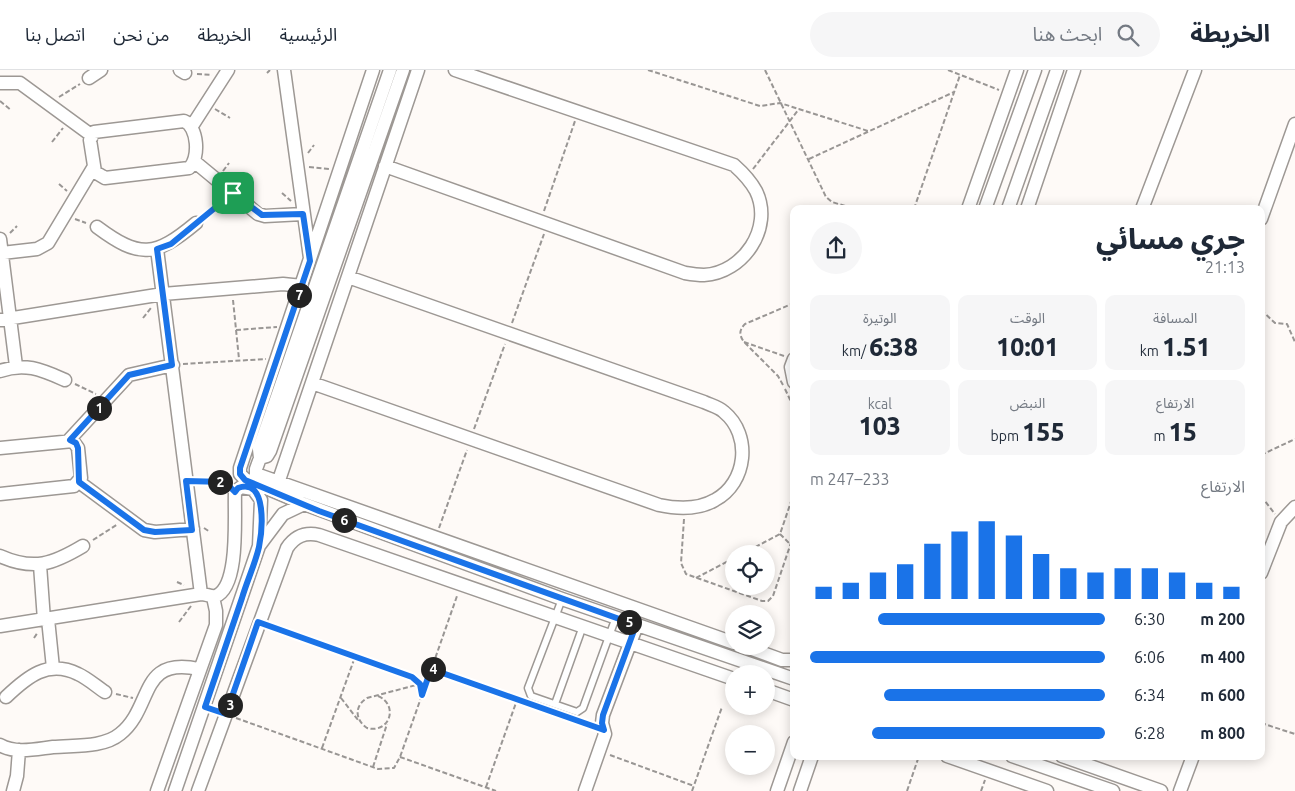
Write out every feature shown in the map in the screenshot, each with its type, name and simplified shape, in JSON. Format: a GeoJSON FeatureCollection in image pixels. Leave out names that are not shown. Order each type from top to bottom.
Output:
{"type":"FeatureCollection","features":[{"type":"Feature","properties":{"kind":"street"},"geometry":{"type":"LineString","coordinates":[[89,78],[100,70]]}},
{"type":"Feature","properties":{"kind":"street"},"geometry":{"type":"LineString","coordinates":[[284,70],[310,261]]}},
{"type":"Feature","properties":{"kind":"street"},"geometry":{"type":"LineString","coordinates":[[373,70],[240,471],[245,480],[304,504],[636,625],[790,678]]}},
{"type":"Feature","properties":{"kind":"street"},"geometry":{"type":"LineString","coordinates":[[260,458],[267,456],[270,451],[317,317],[390,70]]}},
{"type":"Feature","properties":{"kind":"street"},"geometry":{"type":"LineString","coordinates":[[403,70],[362,169],[259,449],[260,458],[256,474],[725,640]]}},
{"type":"Feature","properties":{"kind":"street"},"geometry":{"type":"LineString","coordinates":[[278,483],[418,70]]}},
{"type":"Feature","properties":{"kind":"street"},"geometry":{"type":"LineString","coordinates":[[385,166],[685,273],[704,275],[722,271],[739,262],[751,248],[759,230],[761,211],[757,193],[747,176],[734,165],[455,70]]}},
{"type":"Feature","properties":{"kind":"street"},"geometry":{"type":"LineString","coordinates":[[969,205],[1017,70]]}},
{"type":"Feature","properties":{"kind":"street"},"geometry":{"type":"LineString","coordinates":[[986,205],[1035,70]]}},
{"type":"Feature","properties":{"kind":"street"},"geometry":{"type":"LineString","coordinates":[[1009,205],[1057,70]]}},
{"type":"Feature","properties":{"kind":"street"},"geometry":{"type":"LineString","coordinates":[[1028,205],[1074,70]]}},
{"type":"Feature","properties":{"kind":"street"},"geometry":{"type":"LineString","coordinates":[[1144,205],[1195,70]]}},
{"type":"Feature","properties":{"kind":"street"},"geometry":{"type":"LineString","coordinates":[[226,73],[192,126],[195,162],[262,215],[303,214]]}},
{"type":"Feature","properties":{"kind":"street"},"geometry":{"type":"LineString","coordinates":[[0,83],[20,83],[91,135]]}},
{"type":"Feature","properties":{"kind":"street"},"geometry":{"type":"LineString","coordinates":[[91,135],[94,132],[184,121],[192,126]]}},
{"type":"Feature","properties":{"kind":"street"},"geometry":{"type":"LineString","coordinates":[[1265,208],[1295,124]]}},
{"type":"Feature","properties":{"kind":"street"},"geometry":{"type":"LineString","coordinates":[[91,135],[93,168],[97,175],[105,178],[189,168],[195,162]]}},
{"type":"Feature","properties":{"kind":"street"},"geometry":{"type":"LineString","coordinates":[[2,254],[43,246],[51,239],[93,168]]}},
{"type":"Feature","properties":{"kind":"street"},"geometry":{"type":"LineString","coordinates":[[97,227],[123,246],[139,250],[157,249],[171,244],[196,223]]}},
{"type":"Feature","properties":{"kind":"street"},"geometry":{"type":"LineString","coordinates":[[0,239],[5,319],[16,366]]}},
{"type":"Feature","properties":{"kind":"street"},"geometry":{"type":"LineString","coordinates":[[157,249],[192,530],[207,595],[216,611],[216,625],[157,791]]}},
{"type":"Feature","properties":{"kind":"street"},"geometry":{"type":"LineString","coordinates":[[312,383],[659,505],[685,508],[702,506],[716,500],[728,491],[736,479],[742,457],[740,435],[734,422],[724,411],[704,402],[348,277]]}},
{"type":"Feature","properties":{"kind":"street"},"geometry":{"type":"LineString","coordinates":[[5,319],[163,294],[283,284],[302,286]]}},
{"type":"Feature","properties":{"kind":"street"},"geometry":{"type":"LineString","coordinates":[[317,317],[331,322]]}},
{"type":"Feature","properties":{"kind":"street"},"geometry":{"type":"LineString","coordinates":[[70,440],[107,398],[134,372],[172,365]]}},
{"type":"Feature","properties":{"kind":"street"},"geometry":{"type":"LineString","coordinates":[[0,371],[16,366],[33,367],[65,380]]}},
{"type":"Feature","properties":{"kind":"street"},"geometry":{"type":"LineString","coordinates":[[0,448],[70,440],[76,443],[78,448],[79,482]]}},
{"type":"Feature","properties":{"kind":"street"},"geometry":{"type":"LineString","coordinates":[[79,482],[148,532],[192,530]]}},
{"type":"Feature","properties":{"kind":"street"},"geometry":{"type":"LineString","coordinates":[[0,494],[74,486],[79,482]]}},
{"type":"Feature","properties":{"kind":"street"},"geometry":{"type":"LineString","coordinates":[[0,626],[207,595],[225,588],[230,579],[233,552],[235,492],[238,488],[246,486],[253,489],[259,495],[261,508],[259,546],[176,791]]}},
{"type":"Feature","properties":{"kind":"street"},"geometry":{"type":"LineString","coordinates":[[259,546],[283,514],[304,504]]}},
{"type":"Feature","properties":{"kind":"street"},"geometry":{"type":"LineString","coordinates":[[1265,563],[1281,522],[1295,508]]}},
{"type":"Feature","properties":{"kind":"street"},"geometry":{"type":"LineString","coordinates":[[198,791],[258,622],[287,548],[291,542],[302,535],[319,535],[462,583],[725,676]]}},
{"type":"Feature","properties":{"kind":"street"},"geometry":{"type":"LineString","coordinates":[[408,565],[414,544]]}},
{"type":"Feature","properties":{"kind":"street"},"geometry":{"type":"LineString","coordinates":[[0,556],[23,564],[40,565],[55,562],[84,546]]}},
{"type":"Feature","properties":{"kind":"street"},"geometry":{"type":"LineString","coordinates":[[40,565],[53,668]]}},
{"type":"Feature","properties":{"kind":"street"},"geometry":{"type":"LineString","coordinates":[[585,791],[604,730],[602,723],[603,715],[636,625]]}},
{"type":"Feature","properties":{"kind":"street"},"geometry":{"type":"LineString","coordinates":[[768,655],[782,660],[790,660]]}},
{"type":"Feature","properties":{"kind":"street"},"geometry":{"type":"LineString","coordinates":[[0,745],[19,750],[106,742],[119,735],[130,724],[157,675],[166,669],[176,666],[199,669]]}},
{"type":"Feature","properties":{"kind":"street"},"geometry":{"type":"LineString","coordinates":[[6,697],[28,676],[40,670],[53,668],[67,669],[80,674],[105,692]]}},
{"type":"Feature","properties":{"kind":"street"},"geometry":{"type":"LineString","coordinates":[[779,674],[790,671]]}},
{"type":"Feature","properties":{"kind":"street"},"geometry":{"type":"LineString","coordinates":[[775,693],[790,699]]}},
{"type":"Feature","properties":{"kind":"street"},"geometry":{"type":"LineString","coordinates":[[13,791],[17,776],[19,750]]}},
{"type":"Feature","properties":{"kind":"street"},"geometry":{"type":"LineString","coordinates":[[777,791],[790,754]]}},
{"type":"Feature","properties":{"kind":"street"},"geometry":{"type":"LineString","coordinates":[[800,791],[811,760]]}},
{"type":"Feature","properties":{"kind":"street"},"geometry":{"type":"LineString","coordinates":[[971,760],[1047,791]]}},
{"type":"Feature","properties":{"kind":"street"},"geometry":{"type":"LineString","coordinates":[[1022,760],[1096,788],[1113,791]]}},
{"type":"Feature","properties":{"kind":"street"},"geometry":{"type":"LineString","coordinates":[[1074,760],[1161,791]]}},
{"type":"Feature","properties":{"kind":"street"},"geometry":{"type":"LineString","coordinates":[[1180,791],[1192,760]]}},
{"type":"Feature","properties":{"kind":"lane"},"geometry":{"type":"LineString","coordinates":[[562,598],[530,684],[528,693],[531,696],[577,712],[583,708],[616,617]]}},
{"type":"Feature","properties":{"kind":"lane"},"geometry":{"type":"LineString","coordinates":[[555,704],[583,626]]}},
{"type":"Feature","properties":{"kind":"path"},"geometry":{"type":"LineString","coordinates":[[267,73],[270,70]]}},
{"type":"Feature","properties":{"kind":"path"},"geometry":{"type":"LineString","coordinates":[[648,70],[760,106],[780,103],[868,131]]}},
{"type":"Feature","properties":{"kind":"path"},"geometry":{"type":"LineString","coordinates":[[765,70],[826,197],[832,202],[842,205]]}},
{"type":"Feature","properties":{"kind":"path"},"geometry":{"type":"LineString","coordinates":[[948,70],[1008,93]]}},
{"type":"Feature","properties":{"kind":"path"},"geometry":{"type":"LineString","coordinates":[[182,71],[226,73]]}},
{"type":"Feature","properties":{"kind":"path"},"geometry":{"type":"LineString","coordinates":[[915,205],[960,75]]}},
{"type":"Feature","properties":{"kind":"path"},"geometry":{"type":"LineString","coordinates":[[48,104],[89,78]]}},
{"type":"Feature","properties":{"kind":"path"},"geometry":{"type":"LineString","coordinates":[[808,159],[954,92]]}},
{"type":"Feature","properties":{"kind":"path"},"geometry":{"type":"LineString","coordinates":[[0,101],[11,110]]}},
{"type":"Feature","properties":{"kind":"path"},"geometry":{"type":"LineString","coordinates":[[207,103],[230,118]]}},
{"type":"Feature","properties":{"kind":"path"},"geometry":{"type":"LineString","coordinates":[[747,176],[799,109]]}},
{"type":"Feature","properties":{"kind":"path"},"geometry":{"type":"LineString","coordinates":[[435,538],[509,333],[578,112]]}},
{"type":"Feature","properties":{"kind":"path"},"geometry":{"type":"LineString","coordinates":[[52,142],[70,120]]}},
{"type":"Feature","properties":{"kind":"path"},"geometry":{"type":"LineString","coordinates":[[296,166],[314,145]]}},
{"type":"Feature","properties":{"kind":"path"},"geometry":{"type":"LineString","coordinates":[[296,166],[340,170]]}},
{"type":"Feature","properties":{"kind":"path"},"geometry":{"type":"LineString","coordinates":[[196,223],[233,193]]}},
{"type":"Feature","properties":{"kind":"path"},"geometry":{"type":"LineString","coordinates":[[65,215],[97,227]]}},
{"type":"Feature","properties":{"kind":"path"},"geometry":{"type":"LineString","coordinates":[[232,287],[239,359]]}},
{"type":"Feature","properties":{"kind":"path"},"geometry":{"type":"LineString","coordinates":[[790,305],[745,324],[741,329],[740,336],[778,376],[790,400]]}},
{"type":"Feature","properties":{"kind":"path"},"geometry":{"type":"LineString","coordinates":[[1265,313],[1275,322],[1287,324],[1295,342]]}},
{"type":"Feature","properties":{"kind":"path"},"geometry":{"type":"LineString","coordinates":[[236,330],[289,326]]}},
{"type":"Feature","properties":{"kind":"path"},"geometry":{"type":"LineString","coordinates":[[744,342],[790,358]]}},
{"type":"Feature","properties":{"kind":"path"},"geometry":{"type":"LineString","coordinates":[[172,365],[239,359],[278,359]]}},
{"type":"Feature","properties":{"kind":"path"},"geometry":{"type":"LineString","coordinates":[[65,380],[107,398]]}},
{"type":"Feature","properties":{"kind":"path"},"geometry":{"type":"LineString","coordinates":[[1265,453],[1295,439]]}},
{"type":"Feature","properties":{"kind":"path"},"geometry":{"type":"LineString","coordinates":[[186,481],[225,482],[235,492]]}},
{"type":"Feature","properties":{"kind":"path"},"geometry":{"type":"LineString","coordinates":[[1265,501],[1281,522]]}},
{"type":"Feature","properties":{"kind":"path"},"geometry":{"type":"LineString","coordinates":[[759,545],[780,534],[790,505]]}},
{"type":"Feature","properties":{"kind":"path"},"geometry":{"type":"LineString","coordinates":[[685,508],[681,563],[686,574],[762,601],[768,601],[773,596],[790,544],[780,534]]}},
{"type":"Feature","properties":{"kind":"path"},"geometry":{"type":"LineString","coordinates":[[84,546],[127,518]]}},
{"type":"Feature","properties":{"kind":"path"},"geometry":{"type":"LineString","coordinates":[[696,578],[725,563]]}},
{"type":"Feature","properties":{"kind":"path"},"geometry":{"type":"LineString","coordinates":[[226,714],[373,767],[383,770],[394,768],[400,757],[462,583]]}},
{"type":"Feature","properties":{"kind":"path"},"geometry":{"type":"LineString","coordinates":[[258,622],[412,677],[420,684],[422,695]]}},
{"type":"Feature","properties":{"kind":"path"},"geometry":{"type":"LineString","coordinates":[[322,748],[355,657]]}},
{"type":"Feature","properties":{"kind":"path"},"geometry":{"type":"LineString","coordinates":[[431,669],[526,702]]}},
{"type":"Feature","properties":{"kind":"path"},"geometry":{"type":"LineString","coordinates":[[360,721],[357,711],[362,701],[420,684]]}},
{"type":"Feature","properties":{"kind":"path"},"geometry":{"type":"LineString","coordinates":[[105,692],[143,700]]}},
{"type":"Feature","properties":{"kind":"path"},"geometry":{"type":"LineString","coordinates":[[373,767],[391,713],[387,702],[378,696]]}},
{"type":"Feature","properties":{"kind":"path"},"geometry":{"type":"LineString","coordinates":[[341,697],[360,721],[372,730],[387,724]]}},
{"type":"Feature","properties":{"kind":"path"},"geometry":{"type":"LineString","coordinates":[[486,788],[517,699]]}},
{"type":"Feature","properties":{"kind":"path"},"geometry":{"type":"LineString","coordinates":[[692,791],[722,707]]}},
{"type":"Feature","properties":{"kind":"path"},"geometry":{"type":"LineString","coordinates":[[570,718],[604,730]]}},
{"type":"Feature","properties":{"kind":"path"},"geometry":{"type":"LineString","coordinates":[[1265,724],[1295,734]]}},
{"type":"Feature","properties":{"kind":"path"},"geometry":{"type":"LineString","coordinates":[[598,751],[694,786]]}},
{"type":"Feature","properties":{"kind":"path"},"geometry":{"type":"LineString","coordinates":[[400,757],[496,791]]}},
{"type":"Feature","properties":{"kind":"path"},"geometry":{"type":"LineString","coordinates":[[907,791],[918,760]]}},
{"type":"Feature","properties":{"kind":"route"},"geometry":{"type":"LineString","coordinates":[[233,193],[258,214],[265,216],[303,214],[310,261],[240,468],[242,477],[245,480],[319,511],[636,625],[603,715],[602,723],[604,730],[431,669],[422,695],[420,684],[412,677],[258,622],[226,714],[205,707],[259,546],[261,500],[259,495],[256,491],[246,486],[238,488],[235,492],[225,482],[186,481],[192,530],[148,532],[79,482],[81,478],[78,448],[76,443],[70,440],[129,375],[134,372],[172,365],[157,249],[171,244],[233,193]]}}]}
